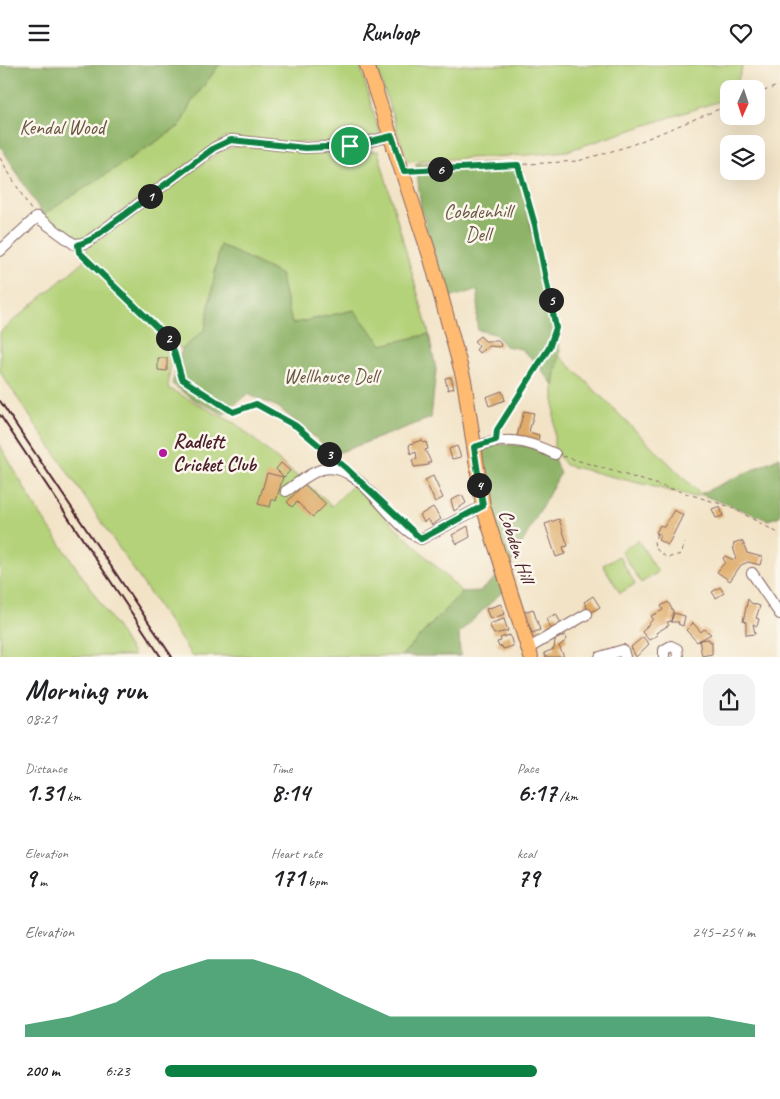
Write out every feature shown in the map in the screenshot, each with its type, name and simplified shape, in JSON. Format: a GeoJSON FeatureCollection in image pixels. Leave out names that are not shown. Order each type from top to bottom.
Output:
{"type":"FeatureCollection","features":[{"type":"Feature","properties":{"kind":"main road","name":"Cobden Hill"},"geometry":{"type":"LineString","coordinates":[[367,65],[404,171],[431,259],[464,380],[483,506],[530,652]]}},
{"type":"Feature","properties":{"kind":"street"},"geometry":{"type":"LineString","coordinates":[[0,251],[37,217],[70,242],[78,245],[92,239],[214,148],[231,140],[305,148],[350,146],[392,136]]}},
{"type":"Feature","properties":{"kind":"street"},"geometry":{"type":"LineString","coordinates":[[474,447],[496,440],[527,443],[555,454]]}},
{"type":"Feature","properties":{"kind":"street"},"geometry":{"type":"LineString","coordinates":[[286,491],[322,469],[335,468],[352,475],[421,539],[483,506]]}},
{"type":"Feature","properties":{"kind":"street"},"geometry":{"type":"LineString","coordinates":[[752,573],[780,613]]}},
{"type":"Feature","properties":{"kind":"street"},"geometry":{"type":"LineString","coordinates":[[530,652],[587,614]]}},
{"type":"Feature","properties":{"kind":"street"},"geometry":{"type":"LineString","coordinates":[[664,657],[664,650],[672,646],[677,649],[678,657]]}},
{"type":"Feature","properties":{"kind":"street"},"geometry":{"type":"LineString","coordinates":[[600,657],[623,650],[625,657]]}},
{"type":"Feature","properties":{"kind":"path"},"geometry":{"type":"LineString","coordinates":[[765,91],[780,85]]}},
{"type":"Feature","properties":{"kind":"path"},"geometry":{"type":"LineString","coordinates":[[404,171],[578,161],[629,145],[720,109]]}},
{"type":"Feature","properties":{"kind":"path"},"geometry":{"type":"LineString","coordinates":[[0,158],[37,217]]}},
{"type":"Feature","properties":{"kind":"path"},"geometry":{"type":"LineString","coordinates":[[496,440],[497,430],[549,348],[556,328],[535,225],[518,165]]}},
{"type":"Feature","properties":{"kind":"path"},"geometry":{"type":"LineString","coordinates":[[78,245],[79,252],[171,341],[182,379],[233,412],[256,404],[296,426],[339,462]]}},
{"type":"Feature","properties":{"kind":"path"},"geometry":{"type":"LineString","coordinates":[[555,454],[731,507],[780,534]]}},
{"type":"Feature","properties":{"kind":"path"},"geometry":{"type":"LineString","coordinates":[[657,534],[654,548],[667,558],[681,554],[686,543]]}},
{"type":"Feature","properties":{"kind":"green space","name":"Kendal Wood"},"geometry":{"type":"Polygon","coordinates":[[[0,65],[219,65],[191,103],[180,126],[43,215],[0,145],[0,65]]]}},
{"type":"Feature","properties":{"kind":"green space"},"geometry":{"type":"Polygon","coordinates":[[[219,65],[360,65],[380,135],[344,143],[288,142],[225,137],[85,238],[75,239],[43,215],[180,126],[191,103],[219,65]]]}},
{"type":"Feature","properties":{"kind":"green space"},"geometry":{"type":"Polygon","coordinates":[[[376,65],[743,65],[738,80],[720,80],[720,101],[567,151],[528,155],[407,161],[376,65]]]}},
{"type":"Feature","properties":{"kind":"green space"},"geometry":{"type":"Polygon","coordinates":[[[240,146],[337,153],[378,151],[429,334],[382,345],[354,310],[292,324],[280,274],[220,245],[205,330],[182,349],[162,341],[171,359],[168,388],[236,424],[332,506],[353,485],[462,592],[401,656],[192,656],[0,372],[0,332],[83,262],[88,247],[222,150],[240,146]]]}},
{"type":"Feature","properties":{"kind":"green space","name":"Cobdenhill Dell"},"geometry":{"type":"Polygon","coordinates":[[[416,163],[516,163],[560,351],[554,386],[536,362],[521,349],[505,346],[495,334],[478,330],[477,290],[447,298],[421,208],[416,163]]]}},
{"type":"Feature","properties":{"kind":"green space","name":"Wellhouse Dell"},"geometry":{"type":"Polygon","coordinates":[[[220,245],[280,274],[292,324],[354,310],[382,345],[429,334],[436,370],[431,418],[335,454],[278,407],[247,394],[224,414],[195,400],[172,384],[182,349],[205,329],[220,245]]]}},
{"type":"Feature","properties":{"kind":"green space"},"geometry":{"type":"Polygon","coordinates":[[[559,355],[700,494],[695,497],[565,465],[554,449],[554,386],[559,355]]]}},
{"type":"Feature","properties":{"kind":"green space"},"geometry":{"type":"Polygon","coordinates":[[[491,444],[529,446],[554,458],[560,474],[511,563],[495,525],[479,456],[491,444]]]}},
{"type":"Feature","properties":{"kind":"green space"},"geometry":{"type":"Polygon","coordinates":[[[0,445],[36,508],[116,626],[134,656],[0,656],[0,445]]]}},
{"type":"Feature","properties":{"kind":"green space"},"geometry":{"type":"Polygon","coordinates":[[[780,457],[780,516],[768,520],[700,494],[780,457]]]}},
{"type":"Feature","properties":{"kind":"green space"},"geometry":{"type":"Polygon","coordinates":[[[638,540],[658,572],[641,583],[621,551],[638,540]]]}},
{"type":"Feature","properties":{"kind":"green space"},"geometry":{"type":"Polygon","coordinates":[[[619,556],[635,584],[620,593],[603,565],[619,556]]]}},
{"type":"Feature","properties":{"kind":"green space"},"geometry":{"type":"Polygon","coordinates":[[[498,576],[503,591],[459,633],[460,656],[401,656],[462,592],[480,591],[498,576]]]}},
{"type":"Feature","properties":{"kind":"building"},"geometry":{"type":"Polygon","coordinates":[[[480,336],[485,341],[498,341],[501,344],[500,347],[489,346],[480,353],[476,350],[479,346],[474,341],[480,336]]]}},
{"type":"Feature","properties":{"kind":"building"},"geometry":{"type":"Polygon","coordinates":[[[158,358],[167,358],[167,371],[158,370],[158,358]]]}},
{"type":"Feature","properties":{"kind":"building"},"geometry":{"type":"Polygon","coordinates":[[[451,377],[454,388],[448,390],[445,378],[451,377]]]}},
{"type":"Feature","properties":{"kind":"building"},"geometry":{"type":"Polygon","coordinates":[[[502,391],[505,400],[489,406],[486,397],[502,391]]]}},
{"type":"Feature","properties":{"kind":"building"},"geometry":{"type":"Polygon","coordinates":[[[524,411],[534,413],[529,432],[539,435],[538,441],[517,436],[524,411]]]}},
{"type":"Feature","properties":{"kind":"building"},"geometry":{"type":"Polygon","coordinates":[[[422,440],[423,443],[426,442],[428,449],[425,450],[431,462],[428,463],[429,465],[414,467],[412,460],[417,459],[416,452],[411,454],[409,447],[410,444],[422,440]]]}},
{"type":"Feature","properties":{"kind":"building"},"geometry":{"type":"Polygon","coordinates":[[[457,446],[461,457],[452,459],[449,449],[457,446]]]}},
{"type":"Feature","properties":{"kind":"building"},"geometry":{"type":"Polygon","coordinates":[[[281,463],[290,471],[284,477],[276,469],[281,463]]]}},
{"type":"Feature","properties":{"kind":"building"},"geometry":{"type":"Polygon","coordinates":[[[267,473],[283,477],[276,501],[272,499],[270,507],[258,504],[267,473]]]}},
{"type":"Feature","properties":{"kind":"building"},"geometry":{"type":"Polygon","coordinates":[[[433,476],[443,498],[435,502],[425,480],[433,476]]]}},
{"type":"Feature","properties":{"kind":"building"},"geometry":{"type":"Polygon","coordinates":[[[304,484],[326,504],[313,517],[297,502],[292,507],[287,502],[304,484]]]}},
{"type":"Feature","properties":{"kind":"building"},"geometry":{"type":"Polygon","coordinates":[[[462,495],[466,503],[454,511],[451,500],[462,495]]]}},
{"type":"Feature","properties":{"kind":"building"},"geometry":{"type":"Polygon","coordinates":[[[720,506],[723,516],[716,518],[712,509],[720,506]]]}},
{"type":"Feature","properties":{"kind":"building"},"geometry":{"type":"Polygon","coordinates":[[[433,507],[441,519],[432,525],[428,519],[424,522],[420,515],[433,507]]]}},
{"type":"Feature","properties":{"kind":"building"},"geometry":{"type":"Polygon","coordinates":[[[674,510],[683,515],[668,545],[658,540],[660,534],[656,533],[660,525],[664,527],[674,510]]]}},
{"type":"Feature","properties":{"kind":"building"},"geometry":{"type":"Polygon","coordinates":[[[559,519],[568,546],[563,547],[565,554],[556,557],[545,524],[559,519]]]}},
{"type":"Feature","properties":{"kind":"building"},"geometry":{"type":"Polygon","coordinates":[[[468,526],[470,537],[457,544],[452,535],[468,526]]]}},
{"type":"Feature","properties":{"kind":"building"},"geometry":{"type":"Polygon","coordinates":[[[743,542],[747,553],[762,557],[760,565],[748,562],[741,565],[730,581],[717,572],[725,562],[723,558],[725,556],[734,560],[736,557],[733,547],[734,543],[743,542]]]}},
{"type":"Feature","properties":{"kind":"building"},"geometry":{"type":"Polygon","coordinates":[[[720,587],[724,593],[716,598],[712,592],[720,587]]]}},
{"type":"Feature","properties":{"kind":"building"},"geometry":{"type":"Polygon","coordinates":[[[593,596],[600,607],[590,613],[584,602],[593,596]]]}},
{"type":"Feature","properties":{"kind":"building"},"geometry":{"type":"Polygon","coordinates":[[[748,599],[751,603],[760,606],[756,618],[759,619],[757,626],[753,624],[755,634],[746,635],[746,622],[743,621],[748,599]]]}},
{"type":"Feature","properties":{"kind":"building"},"geometry":{"type":"Polygon","coordinates":[[[668,602],[673,611],[671,621],[667,622],[669,625],[649,640],[642,632],[653,619],[651,616],[663,610],[661,606],[668,602]]]}},
{"type":"Feature","properties":{"kind":"building"},"geometry":{"type":"Polygon","coordinates":[[[501,604],[505,614],[490,619],[486,609],[501,604]]]}},
{"type":"Feature","properties":{"kind":"building"},"geometry":{"type":"Polygon","coordinates":[[[533,609],[540,630],[532,633],[524,612],[533,609]]]}},
{"type":"Feature","properties":{"kind":"building"},"geometry":{"type":"Polygon","coordinates":[[[674,613],[685,616],[683,626],[678,624],[679,622],[671,622],[674,613]]]}},
{"type":"Feature","properties":{"kind":"building"},"geometry":{"type":"Polygon","coordinates":[[[556,614],[562,625],[552,631],[546,619],[556,614]]]}},
{"type":"Feature","properties":{"kind":"building"},"geometry":{"type":"Polygon","coordinates":[[[504,619],[508,631],[494,634],[489,624],[504,619]]]}},
{"type":"Feature","properties":{"kind":"building"},"geometry":{"type":"Polygon","coordinates":[[[693,623],[701,632],[704,629],[711,634],[697,642],[686,630],[693,623]]]}},
{"type":"Feature","properties":{"kind":"building"},"geometry":{"type":"Polygon","coordinates":[[[510,635],[513,646],[503,649],[502,646],[499,647],[497,642],[501,641],[500,638],[510,635]]]}},
{"type":"Feature","properties":{"kind":"building"},"geometry":{"type":"Polygon","coordinates":[[[565,635],[567,640],[559,646],[564,657],[546,657],[544,653],[554,649],[555,640],[565,635]]]}},
{"type":"Feature","properties":{"kind":"building"},"geometry":{"type":"Polygon","coordinates":[[[643,637],[649,644],[636,657],[631,647],[643,637]]]}},
{"type":"Feature","properties":{"kind":"building"},"geometry":{"type":"Polygon","coordinates":[[[709,639],[710,642],[712,641],[712,654],[702,656],[699,640],[709,639]]]}},
{"type":"Feature","properties":{"kind":"railway"},"geometry":{"type":"LineString","coordinates":[[0,401],[172,657]]}},
{"type":"Feature","properties":{"kind":"railway"},"geometry":{"type":"LineString","coordinates":[[0,415],[161,657]]}},
{"type":"Feature","properties":{"kind":"place","name":"Radlett Cricket Club"},"geometry":{"type":"Point","coordinates":[163,453]}},
{"type":"Feature","properties":{"kind":"route"},"geometry":{"type":"LineString","coordinates":[[392,136],[404,171],[518,165],[535,225],[556,328],[549,348],[497,430],[496,440],[474,447],[483,506],[425,539],[417,537],[346,468],[296,426],[256,404],[233,412],[182,379],[171,341],[79,252],[78,245],[92,239],[214,148],[231,140],[305,148],[350,146],[392,136]]}}]}
